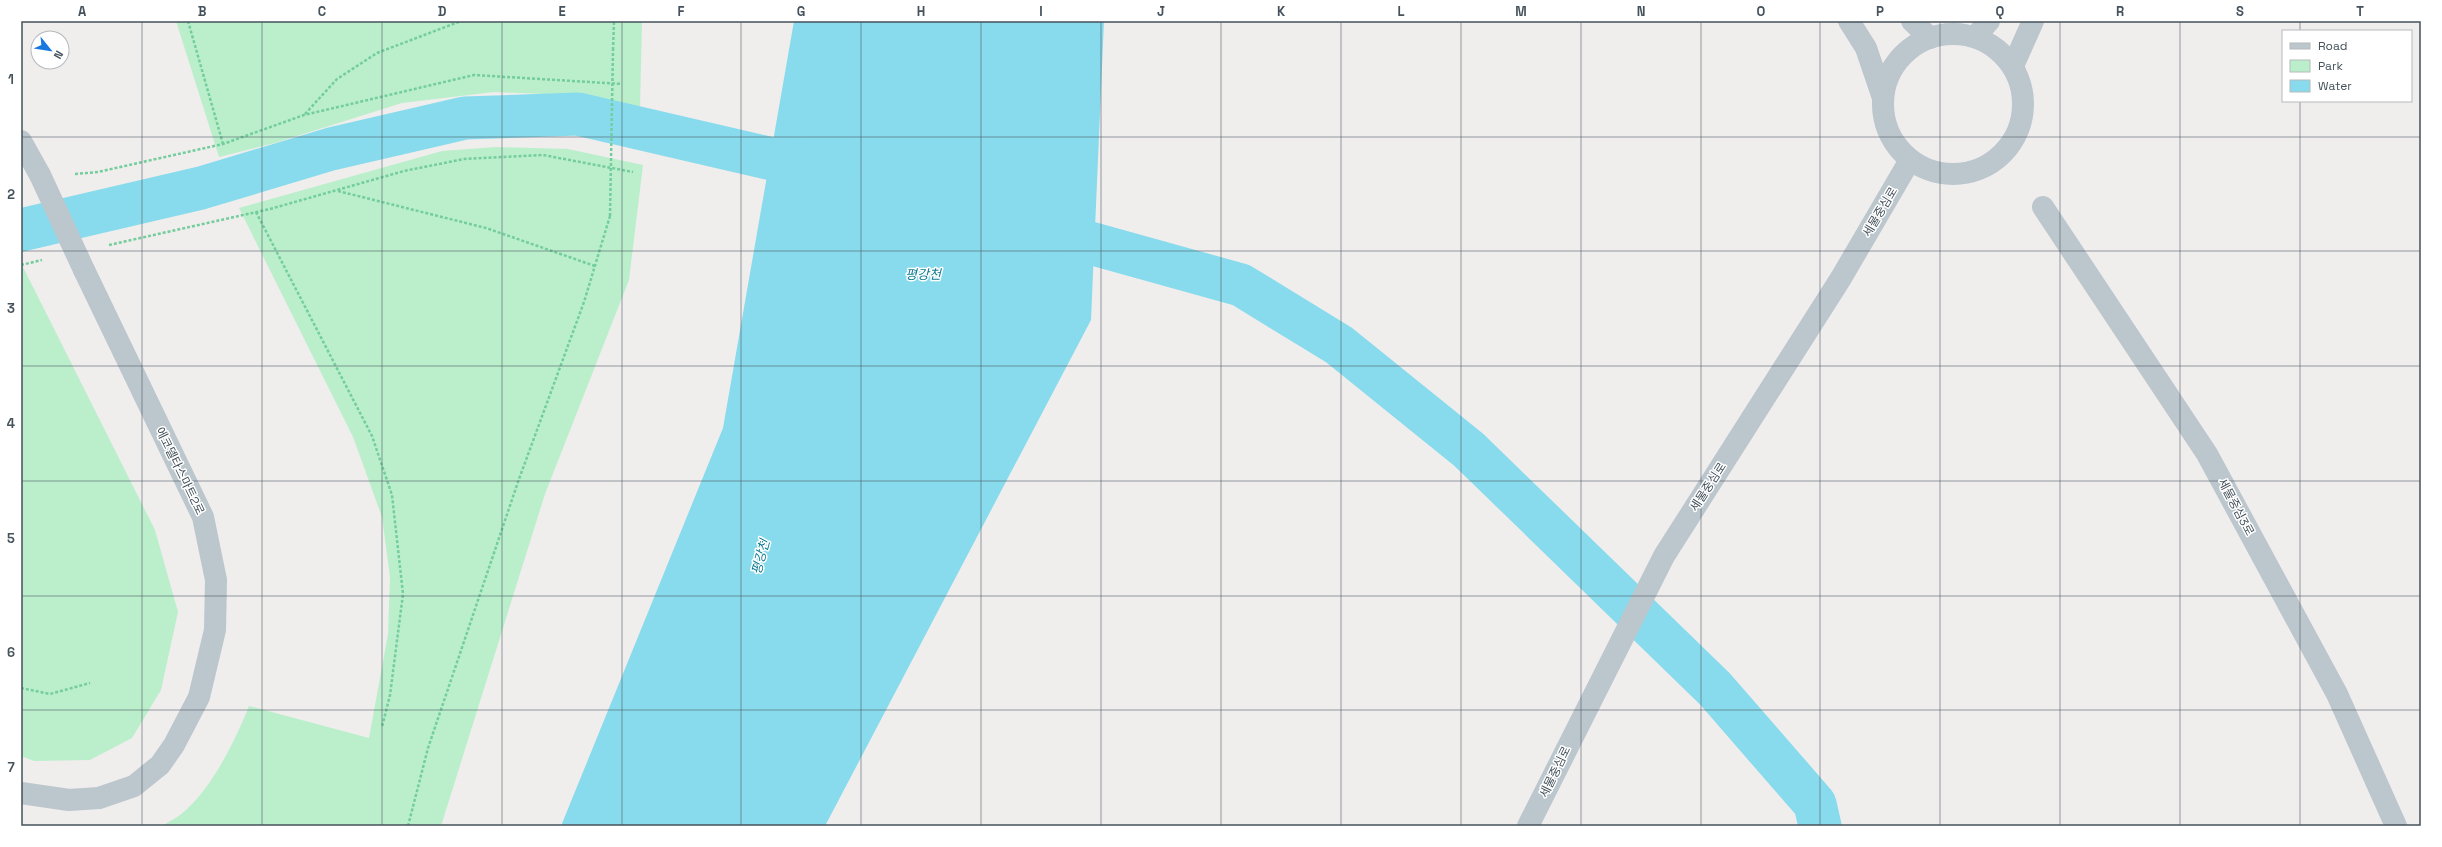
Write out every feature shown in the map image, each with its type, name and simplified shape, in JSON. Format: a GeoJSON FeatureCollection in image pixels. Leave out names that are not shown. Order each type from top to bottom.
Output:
{"type":"FeatureCollection","features":[{"type":"Feature","properties":{"kind":"street"},"geometry":{"type":"LineString","coordinates":[[1849,21],[1866,48],[1883,98],[1885,121],[1894,142],[1910,160],[1932,171],[1955,174],[1978,170],[1999,157],[2014,139],[2022,116],[2023,93],[2013,66],[2003,53],[1984,40],[1963,34],[1940,34],[1918,42],[1900,56],[1888,76],[1883,98]]}},
{"type":"Feature","properties":{"kind":"street"},"geometry":{"type":"LineString","coordinates":[[1912,21],[1930,38]]}},
{"type":"Feature","properties":{"kind":"street"},"geometry":{"type":"LineString","coordinates":[[1975,37],[1989,21]]}},
{"type":"Feature","properties":{"kind":"street"},"geometry":{"type":"LineString","coordinates":[[2013,66],[2033,21]]}},
{"type":"Feature","properties":{"kind":"street","name":"에코델타스마트2로"},"geometry":{"type":"LineString","coordinates":[[21,141],[40,175],[203,517],[216,580],[216,630],[199,697],[174,745],[160,765],[134,786],[99,798],[68,800],[21,793]]}},
{"type":"Feature","properties":{"kind":"street","name":"세물중심로"},"geometry":{"type":"LineString","coordinates":[[1528,826],[1664,556],[1841,278],[1910,160]]}},
{"type":"Feature","properties":{"kind":"street","name":"세물중심3로"},"geometry":{"type":"LineString","coordinates":[[2043,206],[2207,454],[2337,694],[2396,826]]}},
{"type":"Feature","properties":{"kind":"path"},"geometry":{"type":"LineString","coordinates":[[188,21],[223,144]]}},
{"type":"Feature","properties":{"kind":"path"},"geometry":{"type":"LineString","coordinates":[[304,115],[337,79],[377,53],[461,21]]}},
{"type":"Feature","properties":{"kind":"path"},"geometry":{"type":"LineString","coordinates":[[408,826],[428,748],[519,479],[584,302],[610,216],[614,21]]}},
{"type":"Feature","properties":{"kind":"path"},"geometry":{"type":"LineString","coordinates":[[67,175],[98,172],[223,144],[304,115],[474,75],[622,84]]}},
{"type":"Feature","properties":{"kind":"path"},"geometry":{"type":"LineString","coordinates":[[105,246],[256,212],[338,191],[404,170],[464,159],[543,155],[632,172]]}},
{"type":"Feature","properties":{"kind":"path"},"geometry":{"type":"LineString","coordinates":[[338,191],[486,228],[594,266]]}},
{"type":"Feature","properties":{"kind":"path"},"geometry":{"type":"LineString","coordinates":[[256,212],[372,436],[392,495],[403,594],[390,695],[382,727]]}},
{"type":"Feature","properties":{"kind":"path"},"geometry":{"type":"LineString","coordinates":[[21,265],[44,260]]}},
{"type":"Feature","properties":{"kind":"path"},"geometry":{"type":"LineString","coordinates":[[21,688],[50,694],[90,683]]}},
{"type":"Feature","properties":{"kind":"green space"},"geometry":{"type":"Polygon","coordinates":[[[176,21],[642,21],[640,108],[568,95],[494,92],[402,103],[275,143],[219,157],[176,21]]]}},
{"type":"Feature","properties":{"kind":"green space"},"geometry":{"type":"Polygon","coordinates":[[[496,147],[568,149],[643,165],[629,280],[545,494],[441,826],[162,826],[178,816],[202,793],[221,765],[249,706],[369,738],[388,634],[390,577],[382,517],[353,437],[239,208],[442,151],[496,147]]]}},
{"type":"Feature","properties":{"kind":"green space"},"geometry":{"type":"Polygon","coordinates":[[[21,263],[155,530],[178,612],[161,690],[132,738],[90,760],[34,761],[21,756],[21,263]]]}},
{"type":"Feature","properties":{"kind":"water","name":"평강천"},"geometry":{"type":"Polygon","coordinates":[[[794,21],[1104,21],[1091,320],[825,826],[561,826],[723,428],[794,21]]]}},
{"type":"Feature","properties":{"kind":"waterway"},"geometry":{"type":"LineString","coordinates":[[21,230],[201,188],[331,149],[465,118],[578,114],[828,172]]}},
{"type":"Feature","properties":{"kind":"waterway"},"geometry":{"type":"LineString","coordinates":[[1036,228],[1241,285],[1339,345],[1469,450],[1715,689],[1815,804],[1820,826]]}}]}
